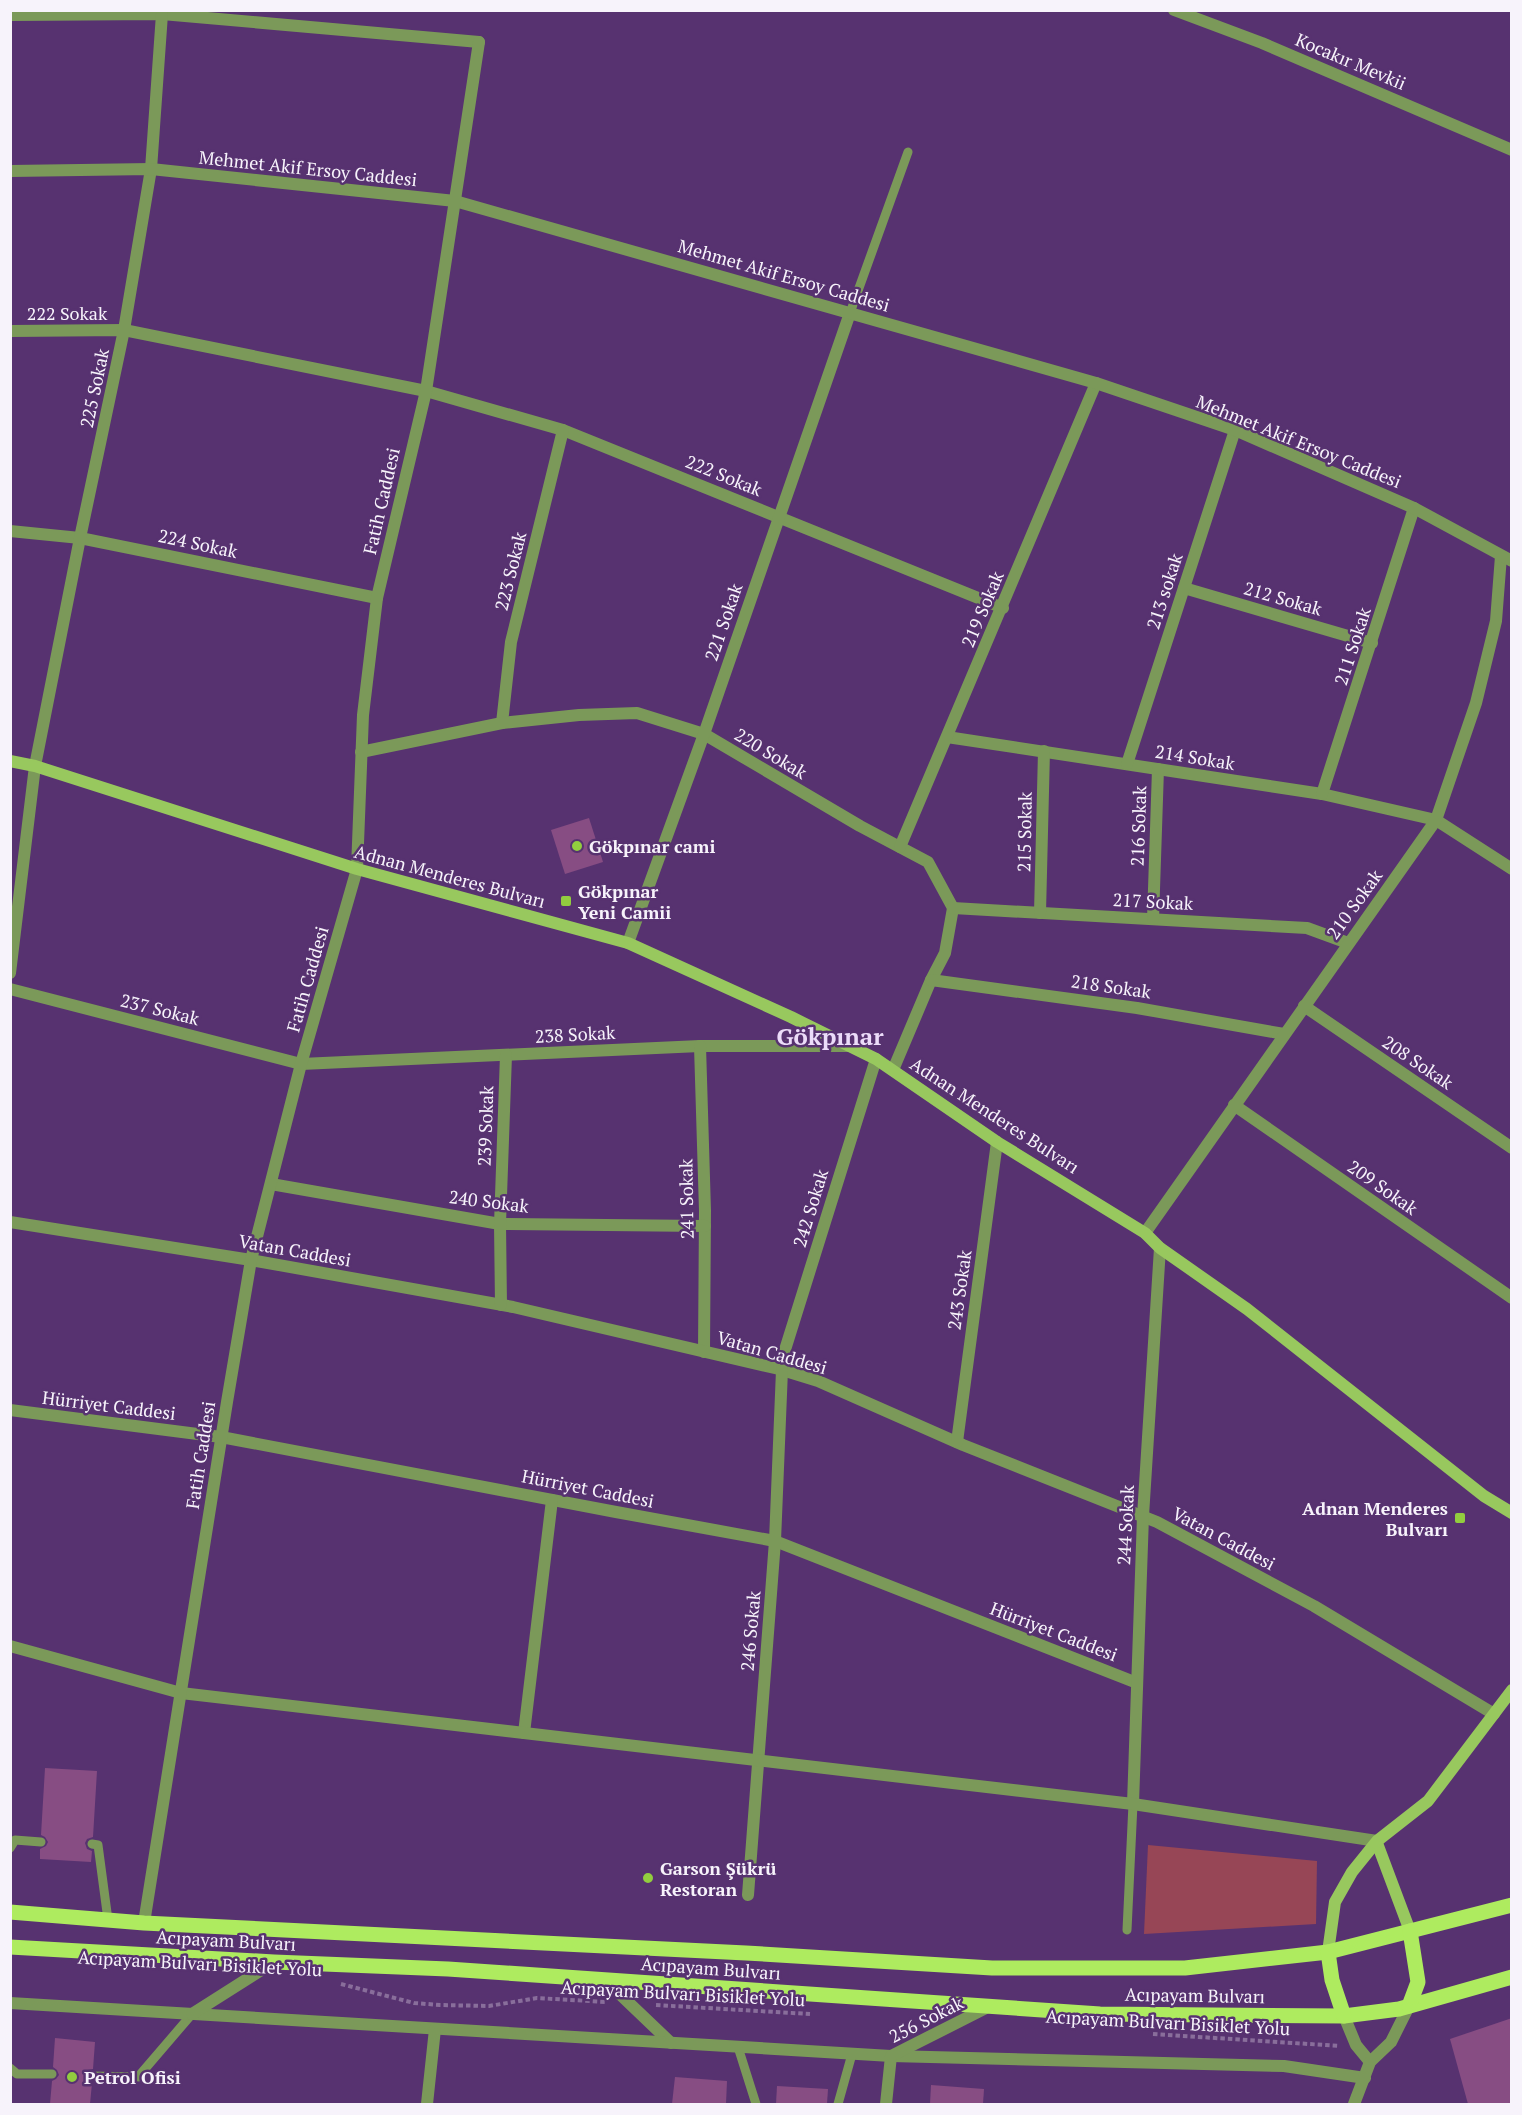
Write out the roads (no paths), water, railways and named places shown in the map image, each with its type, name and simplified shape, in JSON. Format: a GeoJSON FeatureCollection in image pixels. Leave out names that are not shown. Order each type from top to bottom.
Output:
{"type":"FeatureCollection","features":[{"type":"Feature","properties":{"kind":"main road","name":"Adnan Menderes Bulvarı"},"geometry":{"type":"LineString","coordinates":[[10,761],[35,766],[357,869],[628,943],[791,1017],[876,1059],[997,1142],[1145,1233],[1160,1248],[1248,1309],[1484,1496],[1512,1513]]}},
{"type":"Feature","properties":{"kind":"main road"},"geometry":{"type":"LineString","coordinates":[[1344,2016],[1332,1980],[1328,1952],[1335,1902],[1352,1872],[1377,1842],[1428,1801],[1512,1690]]}},
{"type":"Feature","properties":{"kind":"main road"},"geometry":{"type":"LineString","coordinates":[[1377,1842],[1410,1931],[1418,1982],[1409,2006]]}},
{"type":"Feature","properties":{"kind":"main road","name":"Acıpayam Bulvarı"},"geometry":{"type":"LineString","coordinates":[[10,1912],[144,1923],[710,1951],[992,1968],[1185,1968],[1328,1952],[1512,1905]]}},
{"type":"Feature","properties":{"kind":"main road","name":"Acıpayam Bulvarı"},"geometry":{"type":"LineString","coordinates":[[10,1947],[448,1969],[1100,2014],[1344,2016],[1400,2009],[1512,1977]]}},
{"type":"Feature","properties":{"kind":"street","name":"Kocakır Mevkii"},"geometry":{"type":"LineString","coordinates":[[1174,10],[1262,43],[1512,150]]}},
{"type":"Feature","properties":{"kind":"street"},"geometry":{"type":"LineString","coordinates":[[10,15],[162,14]]}},
{"type":"Feature","properties":{"kind":"street","name":"Fatih Caddesi"},"geometry":{"type":"LineString","coordinates":[[144,1923],[251,1260],[302,1064],[357,869],[363,715],[377,598],[426,391],[479,42],[162,14]]}},
{"type":"Feature","properties":{"kind":"street","name":"225 Sokak"},"geometry":{"type":"LineString","coordinates":[[10,972],[35,766],[124,330],[152,169],[162,14]]}},
{"type":"Feature","properties":{"kind":"street","name":"Mehmet Akif Ersoy Caddesi"},"geometry":{"type":"LineString","coordinates":[[10,171],[152,169],[455,201],[1096,383],[1235,429],[1414,508],[1506,559]]}},
{"type":"Feature","properties":{"kind":"street","name":"221 Sokak"},"geometry":{"type":"LineString","coordinates":[[628,943],[704,734],[850,312]]}},
{"type":"Feature","properties":{"kind":"street","name":"222 Sokak"},"geometry":{"type":"LineString","coordinates":[[10,331],[124,330],[426,391],[563,430],[1003,608]]}},
{"type":"Feature","properties":{"kind":"street","name":"219 Sokak"},"geometry":{"type":"LineString","coordinates":[[900,847],[1003,608],[1096,383]]}},
{"type":"Feature","properties":{"kind":"street","name":"213 sokak"},"geometry":{"type":"LineString","coordinates":[[1127,764],[1235,429]]}},
{"type":"Feature","properties":{"kind":"street","name":"223 Sokak"},"geometry":{"type":"LineString","coordinates":[[502,723],[511,642],[563,430]]}},
{"type":"Feature","properties":{"kind":"street","name":"211 Sokak"},"geometry":{"type":"LineString","coordinates":[[1322,794],[1414,508]]}},
{"type":"Feature","properties":{"kind":"street","name":"224 Sokak"},"geometry":{"type":"LineString","coordinates":[[10,531],[80,538],[377,598]]}},
{"type":"Feature","properties":{"kind":"street","name":"210 Sokak"},"geometry":{"type":"LineString","coordinates":[[1145,1233],[1436,820],[1476,703],[1497,621],[1506,559]]}},
{"type":"Feature","properties":{"kind":"street","name":"212 Sokak"},"geometry":{"type":"LineString","coordinates":[[1184,588],[1372,643]]}},
{"type":"Feature","properties":{"kind":"street","name":"220 Sokak"},"geometry":{"type":"LineString","coordinates":[[361,752],[502,723],[579,715],[637,713],[704,734],[860,826],[928,862],[953,908]]}},
{"type":"Feature","properties":{"kind":"street","name":"214 Sokak"},"geometry":{"type":"LineString","coordinates":[[948,737],[1322,794],[1436,820],[1512,869]]}},
{"type":"Feature","properties":{"kind":"street","name":"215 Sokak"},"geometry":{"type":"LineString","coordinates":[[1040,913],[1044,751]]}},
{"type":"Feature","properties":{"kind":"street","name":"216 Sokak"},"geometry":{"type":"LineString","coordinates":[[1153,919],[1158,769]]}},
{"type":"Feature","properties":{"kind":"street"},"geometry":{"type":"LineString","coordinates":[[893,1070],[931,980],[945,953],[953,908]]}},
{"type":"Feature","properties":{"kind":"street","name":"217 Sokak"},"geometry":{"type":"LineString","coordinates":[[953,908],[1306,928],[1348,943]]}},
{"type":"Feature","properties":{"kind":"street","name":"218 Sokak"},"geometry":{"type":"LineString","coordinates":[[931,980],[1137,1008],[1284,1034]]}},
{"type":"Feature","properties":{"kind":"street","name":"237 Sokak"},"geometry":{"type":"LineString","coordinates":[[10,989],[302,1064]]}},
{"type":"Feature","properties":{"kind":"street","name":"208 Sokak"},"geometry":{"type":"LineString","coordinates":[[1304,1006],[1512,1148]]}},
{"type":"Feature","properties":{"kind":"street","name":"238 Sokak"},"geometry":{"type":"LineString","coordinates":[[302,1064],[700,1046],[850,1046]]}},
{"type":"Feature","properties":{"kind":"street","name":"241 Sokak"},"geometry":{"type":"LineString","coordinates":[[700,1046],[705,1226],[704,1352]]}},
{"type":"Feature","properties":{"kind":"street","name":"239 Sokak"},"geometry":{"type":"LineString","coordinates":[[501,1305],[500,1224],[506,1055]]}},
{"type":"Feature","properties":{"kind":"street","name":"242 Sokak"},"geometry":{"type":"LineString","coordinates":[[781,1369],[876,1059]]}},
{"type":"Feature","properties":{"kind":"street","name":"209 Sokak"},"geometry":{"type":"LineString","coordinates":[[1234,1106],[1512,1298]]}},
{"type":"Feature","properties":{"kind":"street","name":"243 Sokak"},"geometry":{"type":"LineString","coordinates":[[957,1442],[997,1142]]}},
{"type":"Feature","properties":{"kind":"street","name":"240 Sokak"},"geometry":{"type":"LineString","coordinates":[[271,1184],[500,1224],[705,1226]]}},
{"type":"Feature","properties":{"kind":"street","name":"Vatan Caddesi"},"geometry":{"type":"LineString","coordinates":[[10,1221],[251,1260],[501,1305],[781,1369],[818,1382],[957,1442],[1157,1522],[1314,1606],[1494,1714]]}},
{"type":"Feature","properties":{"kind":"street","name":"244 Sokak"},"geometry":{"type":"LineString","coordinates":[[1133,1804],[1143,1516],[1160,1248]]}},
{"type":"Feature","properties":{"kind":"street","name":"246 Sokak"},"geometry":{"type":"LineString","coordinates":[[748,1895],[775,1540],[781,1369]]}},
{"type":"Feature","properties":{"kind":"street","name":"Hürriyet Caddesi"},"geometry":{"type":"LineString","coordinates":[[10,1410],[221,1437],[775,1540],[1137,1683]]}},
{"type":"Feature","properties":{"kind":"street"},"geometry":{"type":"LineString","coordinates":[[524,1733],[552,1500]]}},
{"type":"Feature","properties":{"kind":"street"},"geometry":{"type":"LineString","coordinates":[[10,1646],[181,1693],[1133,1804],[1377,1842]]}},
{"type":"Feature","properties":{"kind":"street"},"geometry":{"type":"LineString","coordinates":[[192,2014],[274,1962]]}},
{"type":"Feature","properties":{"kind":"street"},"geometry":{"type":"LineString","coordinates":[[605,1980],[672,2043]]}},
{"type":"Feature","properties":{"kind":"street"},"geometry":{"type":"LineString","coordinates":[[10,2003],[891,2056],[1284,2066],[1365,2078]]}},
{"type":"Feature","properties":{"kind":"street"},"geometry":{"type":"LineString","coordinates":[[1354,2104],[1370,2062],[1391,2042],[1409,2006]]}},
{"type":"Feature","properties":{"kind":"street","name":"256 Sokak"},"geometry":{"type":"LineString","coordinates":[[886,2104],[891,2056],[988,2007]]}},
{"type":"Feature","properties":{"kind":"street"},"geometry":{"type":"LineString","coordinates":[[1344,2016],[1356,2045],[1370,2062]]}},
{"type":"Feature","properties":{"kind":"street"},"geometry":{"type":"LineString","coordinates":[[427,2104],[435,2029]]}},
{"type":"Feature","properties":{"kind":"lane"},"geometry":{"type":"LineString","coordinates":[[850,312],[908,152]]}},
{"type":"Feature","properties":{"kind":"lane"},"geometry":{"type":"LineString","coordinates":[[1127,1930],[1133,1804]]}},
{"type":"Feature","properties":{"kind":"lane"},"geometry":{"type":"LineString","coordinates":[[10,1848],[15,1840],[41,1842]]}},
{"type":"Feature","properties":{"kind":"lane"},"geometry":{"type":"LineString","coordinates":[[92,1844],[98,1845],[108,1920]]}},
{"type":"Feature","properties":{"kind":"lane"},"geometry":{"type":"LineString","coordinates":[[92,2076],[138,2077],[192,2014]]}},
{"type":"Feature","properties":{"kind":"lane"},"geometry":{"type":"LineString","coordinates":[[738,2047],[756,2104]]}},
{"type":"Feature","properties":{"kind":"lane"},"geometry":{"type":"LineString","coordinates":[[838,2104],[852,2054]]}},
{"type":"Feature","properties":{"kind":"lane"},"geometry":{"type":"LineString","coordinates":[[10,2068],[17,2074],[52,2074]]}},
{"type":"Feature","properties":{"kind":"place","name":"Gökpınar cami"},"geometry":{"type":"Point","coordinates":[577,846]}},
{"type":"Feature","properties":{"kind":"place","name":"Gökpınar Yeni Camii"},"geometry":{"type":"Point","coordinates":[566,901]}},
{"type":"Feature","properties":{"kind":"place","name":"Adnan Menderes Bulvarı"},"geometry":{"type":"Point","coordinates":[1460,1518]}},
{"type":"Feature","properties":{"kind":"place","name":"Garson Şükrü Restoran"},"geometry":{"type":"Point","coordinates":[648,1878]}},
{"type":"Feature","properties":{"kind":"place","name":"Petrol Ofisi"},"geometry":{"type":"Point","coordinates":[72,2077]}},
{"type":"Feature","properties":{"kind":"district","name":"Gökpınar"},"geometry":{"type":"Point","coordinates":[830,1036]}}]}
